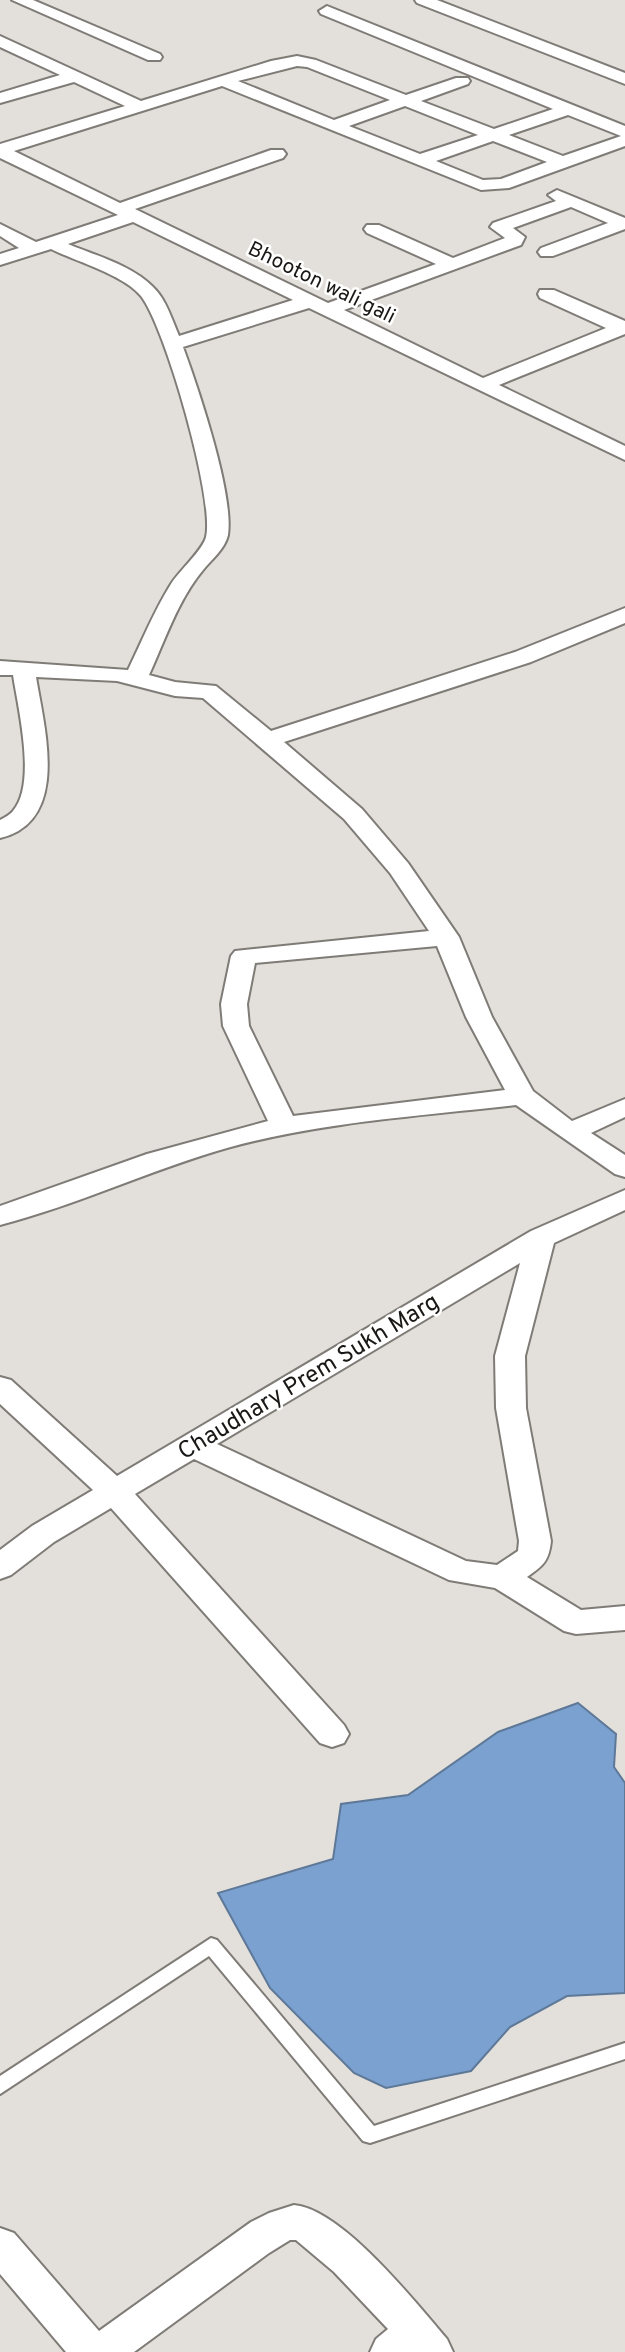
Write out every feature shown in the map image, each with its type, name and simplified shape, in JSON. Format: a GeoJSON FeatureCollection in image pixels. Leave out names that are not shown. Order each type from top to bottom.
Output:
{"type":"FeatureCollection","features":[{"type":"Feature","properties":{"kind":"street"},"geometry":{"type":"LineString","coordinates":[[20,0],[155,57]]}},
{"type":"Feature","properties":{"kind":"street"},"geometry":{"type":"LineString","coordinates":[[423,0],[625,79]]}},
{"type":"Feature","properties":{"kind":"street"},"geometry":{"type":"LineString","coordinates":[[327,11],[625,132]]}},
{"type":"Feature","properties":{"kind":"street"},"geometry":{"type":"LineString","coordinates":[[0,41],[141,107]]}},
{"type":"Feature","properties":{"kind":"street"},"geometry":{"type":"LineString","coordinates":[[0,150],[297,61],[310,63],[565,163]]}},
{"type":"Feature","properties":{"kind":"street"},"geometry":{"type":"LineString","coordinates":[[0,98],[75,76]]}},
{"type":"Feature","properties":{"kind":"street"},"geometry":{"type":"LineString","coordinates":[[223,81],[481,185],[503,184],[625,140]]}},
{"type":"Feature","properties":{"kind":"street"},"geometry":{"type":"LineString","coordinates":[[332,126],[461,81]]}},
{"type":"Feature","properties":{"kind":"street"},"geometry":{"type":"LineString","coordinates":[[418,161],[569,109]]}},
{"type":"Feature","properties":{"kind":"street","name":"Bhooton wali gali"},"geometry":{"type":"LineString","coordinates":[[0,150],[625,454]]}},
{"type":"Feature","properties":{"kind":"street"},"geometry":{"type":"LineString","coordinates":[[0,260],[43,246],[277,154]]}},
{"type":"Feature","properties":{"kind":"street"},"geometry":{"type":"LineString","coordinates":[[518,179],[625,224]]}},
{"type":"Feature","properties":{"kind":"street"},"geometry":{"type":"LineString","coordinates":[[173,344],[319,306],[452,264],[517,240],[500,229],[502,226],[572,201]]}},
{"type":"Feature","properties":{"kind":"street"},"geometry":{"type":"LineString","coordinates":[[547,252],[625,224]]}},
{"type":"Feature","properties":{"kind":"street"},"geometry":{"type":"LineString","coordinates":[[0,229],[139,285],[148,292],[173,344],[204,450],[218,524],[217,538],[192,569],[162,622],[136,678]]}},
{"type":"Feature","properties":{"kind":"street"},"geometry":{"type":"LineString","coordinates":[[373,229],[452,264]]}},
{"type":"Feature","properties":{"kind":"street"},"geometry":{"type":"LineString","coordinates":[[547,294],[623,327]]}},
{"type":"Feature","properties":{"kind":"street"},"geometry":{"type":"LineString","coordinates":[[483,385],[623,327]]}},
{"type":"Feature","properties":{"kind":"street"},"geometry":{"type":"LineString","coordinates":[[601,442],[625,432]]}},
{"type":"Feature","properties":{"kind":"street"},"geometry":{"type":"LineString","coordinates":[[268,740],[523,657],[625,615]]}},
{"type":"Feature","properties":{"kind":"street"},"geometry":{"type":"LineString","coordinates":[[0,831],[23,815],[34,794],[36,774],[12,669],[97,672],[136,678],[164,687],[208,691],[218,696],[353,814],[399,867],[446,937],[479,1017],[522,1096],[569,1132],[625,1168]]}},
{"type":"Feature","properties":{"kind":"street"},"geometry":{"type":"LineString","coordinates":[[285,1127],[236,1026],[234,1004],[244,956],[446,937]]}},
{"type":"Feature","properties":{"kind":"street"},"geometry":{"type":"LineString","coordinates":[[0,1216],[155,1160],[253,1133],[522,1096]]}},
{"type":"Feature","properties":{"kind":"street"},"geometry":{"type":"LineString","coordinates":[[569,1132],[625,1107]]}},
{"type":"Feature","properties":{"kind":"street","name":"Chaudhary Prem Sukh Marg"},"geometry":{"type":"LineString","coordinates":[[0,1567],[43,1534],[541,1238],[625,1199]]}},
{"type":"Feature","properties":{"kind":"street"},"geometry":{"type":"LineString","coordinates":[[502,1577],[534,1558],[535,1541],[511,1408],[510,1356],[541,1238]]}},
{"type":"Feature","properties":{"kind":"street"},"geometry":{"type":"LineString","coordinates":[[0,1387],[114,1491],[332,1734]]}},
{"type":"Feature","properties":{"kind":"street"},"geometry":{"type":"LineString","coordinates":[[192,1445],[460,1572],[502,1577],[576,1622],[625,1618]]}},
{"type":"Feature","properties":{"kind":"street"},"geometry":{"type":"LineString","coordinates":[[102,2352],[255,2241],[280,2226],[300,2222],[324,2236],[413,2345]]}},
{"type":"Feature","properties":{"kind":"street"},"geometry":{"type":"LineString","coordinates":[[0,2245],[91,2352]]}},
{"type":"Feature","properties":{"kind":"lane"},"geometry":{"type":"LineString","coordinates":[[0,2086],[211,1945],[370,2135],[625,2051]]}},
{"type":"Feature","properties":{"kind":"water"},"geometry":{"type":"Polygon","coordinates":[[[578,1703],[616,1734],[614,1767],[625,1783],[625,1993],[567,1996],[510,2027],[471,2071],[386,2088],[354,2073],[270,1988],[218,1893],[333,1859],[341,1804],[408,1795],[498,1732],[578,1703]]]}}]}
